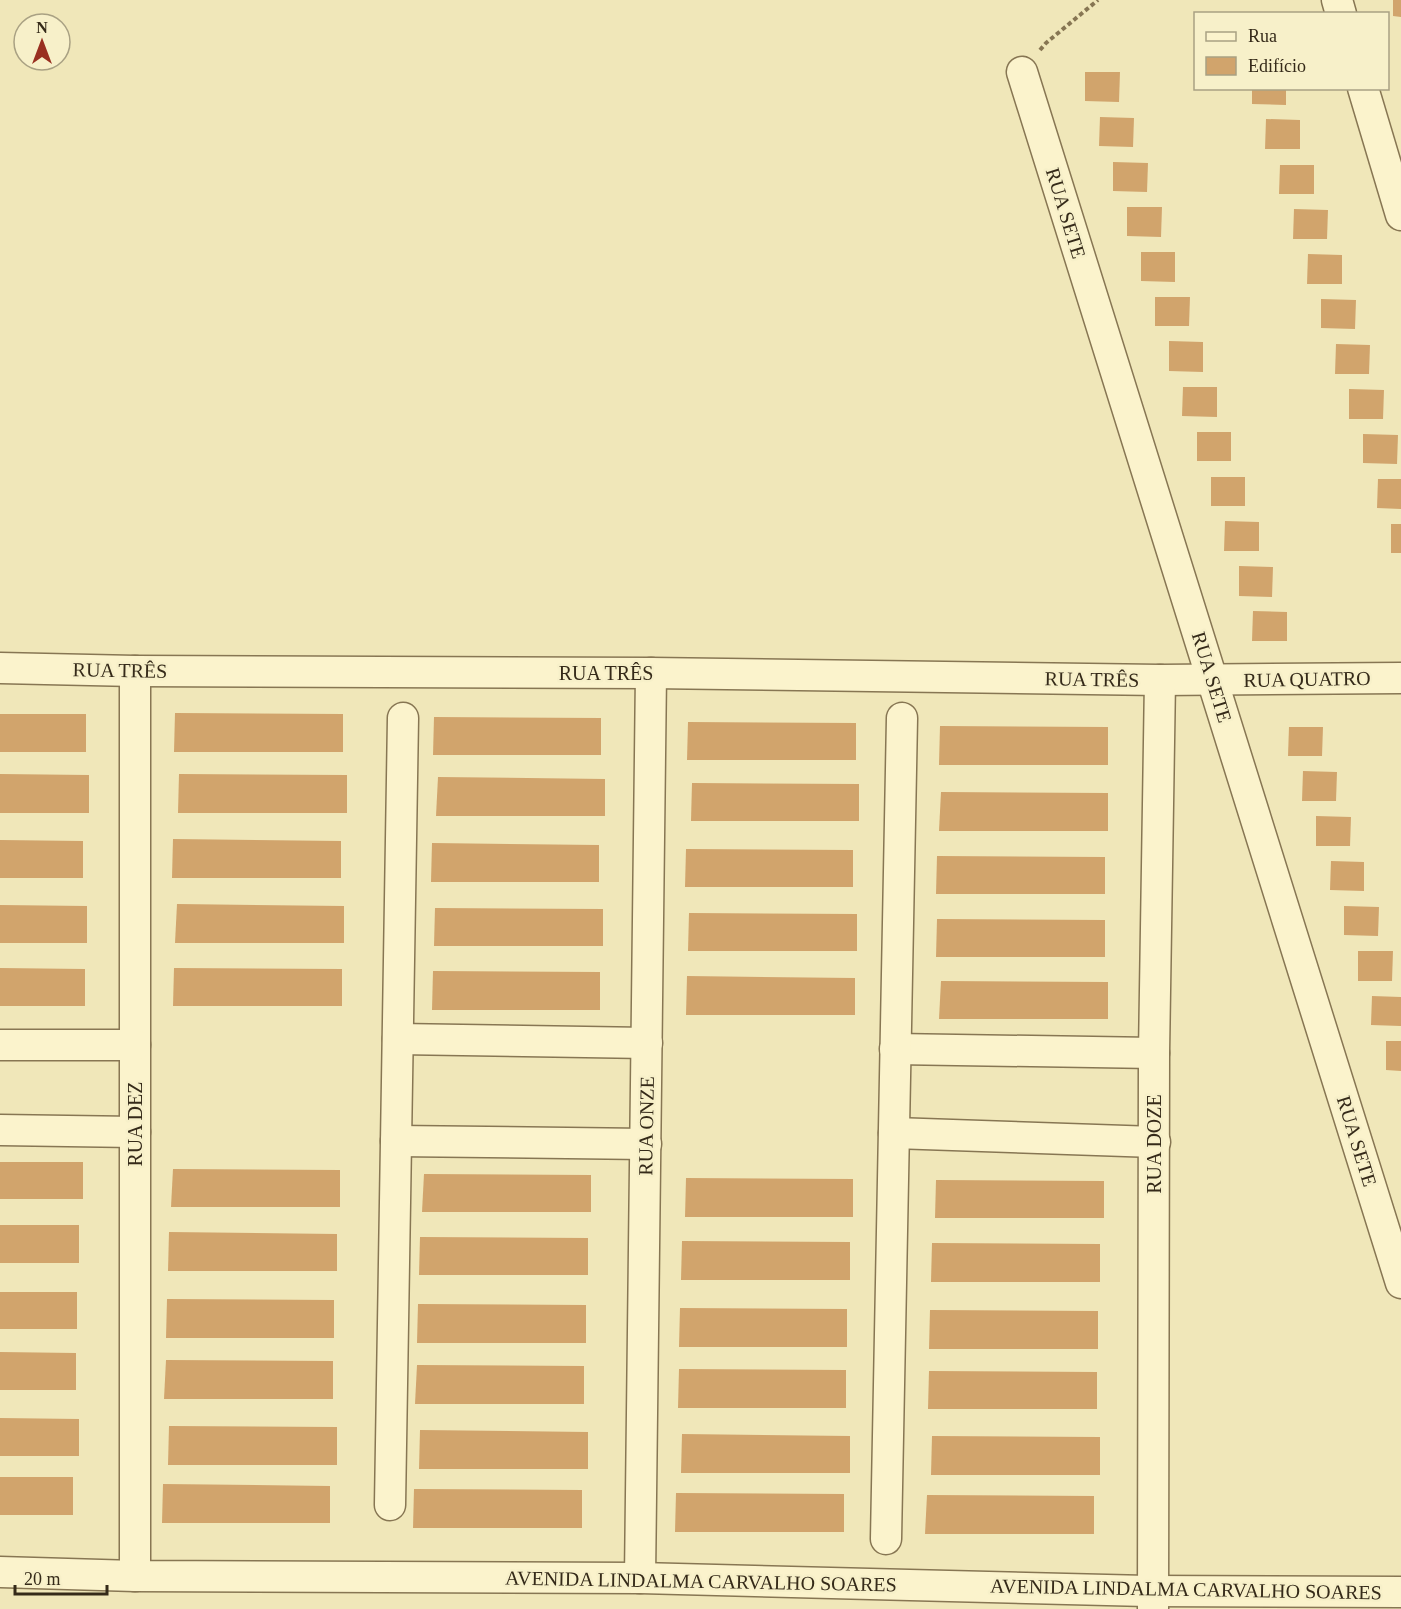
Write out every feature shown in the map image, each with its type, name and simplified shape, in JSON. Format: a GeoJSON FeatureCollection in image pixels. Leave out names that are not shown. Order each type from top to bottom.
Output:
{"type":"FeatureCollection","features":[{"type":"Feature","properties":{"kind":"street","name":"RUA SETE"},"geometry":{"type":"LineString","coordinates":[[1022,72],[1401,1282]]}},
{"type":"Feature","properties":{"kind":"street"},"geometry":{"type":"LineString","coordinates":[[1364,90],[1401,215]]}},
{"type":"Feature","properties":{"kind":"street","name":"RUA TRÊS"},"geometry":{"type":"LineString","coordinates":[[0,668],[1213,680]]}},
{"type":"Feature","properties":{"kind":"street","name":"RUA DEZ"},"geometry":{"type":"LineString","coordinates":[[135,671],[135,1576]]}},
{"type":"Feature","properties":{"kind":"street","name":"RUA ONZE"},"geometry":{"type":"LineString","coordinates":[[640,1578],[651,673]]}},
{"type":"Feature","properties":{"kind":"street","name":"RUA QUATRO"},"geometry":{"type":"LineString","coordinates":[[1213,680],[1401,678]]}},
{"type":"Feature","properties":{"kind":"street","name":"RUA DOZE"},"geometry":{"type":"LineString","coordinates":[[1153,1600],[1154,1053],[1160,680]]}},
{"type":"Feature","properties":{"kind":"street"},"geometry":{"type":"LineString","coordinates":[[390,1505],[403,718]]}},
{"type":"Feature","properties":{"kind":"street"},"geometry":{"type":"LineString","coordinates":[[886,1539],[902,718]]}},
{"type":"Feature","properties":{"kind":"street"},"geometry":{"type":"LineString","coordinates":[[398,1039],[647,1043]]}},
{"type":"Feature","properties":{"kind":"street"},"geometry":{"type":"LineString","coordinates":[[0,1045],[135,1045]]}},
{"type":"Feature","properties":{"kind":"street"},"geometry":{"type":"LineString","coordinates":[[896,1049],[1154,1053]]}},
{"type":"Feature","properties":{"kind":"street"},"geometry":{"type":"LineString","coordinates":[[0,1130],[135,1132]]}},
{"type":"Feature","properties":{"kind":"street"},"geometry":{"type":"LineString","coordinates":[[894,1133],[1155,1142]]}},
{"type":"Feature","properties":{"kind":"street"},"geometry":{"type":"LineString","coordinates":[[396,1141],[646,1144]]}},
{"type":"Feature","properties":{"kind":"street","name":"AVENIDA LINDALMA CARVALHO SOARES"},"geometry":{"type":"LineString","coordinates":[[0,1572],[135,1576],[640,1578],[1153,1600],[1401,1592]]}},
{"type":"Feature","properties":{"kind":"path"},"geometry":{"type":"LineString","coordinates":[[1022,72],[1046,43],[1098,0]]}},
{"type":"Feature","properties":{"kind":"building"},"geometry":{"type":"Polygon","coordinates":[[[1393,0],[1401,0],[1401,17],[1393,16],[1393,0]]]}},
{"type":"Feature","properties":{"kind":"building"},"geometry":{"type":"Polygon","coordinates":[[[1085,72],[1120,72],[1119,102],[1085,101],[1085,72]]]}},
{"type":"Feature","properties":{"kind":"building"},"geometry":{"type":"Polygon","coordinates":[[[1252,90],[1286,90],[1286,105],[1252,104],[1252,90]]]}},
{"type":"Feature","properties":{"kind":"building"},"geometry":{"type":"Polygon","coordinates":[[[1100,117],[1134,118],[1133,147],[1099,146],[1100,117]]]}},
{"type":"Feature","properties":{"kind":"building"},"geometry":{"type":"Polygon","coordinates":[[[1266,119],[1300,120],[1300,149],[1265,149],[1266,119]]]}},
{"type":"Feature","properties":{"kind":"building"},"geometry":{"type":"Polygon","coordinates":[[[1113,162],[1148,163],[1147,192],[1113,191],[1113,162]]]}},
{"type":"Feature","properties":{"kind":"building"},"geometry":{"type":"Polygon","coordinates":[[[1280,165],[1314,165],[1314,194],[1279,194],[1280,165]]]}},
{"type":"Feature","properties":{"kind":"building"},"geometry":{"type":"Polygon","coordinates":[[[1127,207],[1162,207],[1161,237],[1127,236],[1127,207]]]}},
{"type":"Feature","properties":{"kind":"building"},"geometry":{"type":"Polygon","coordinates":[[[1294,209],[1328,210],[1327,239],[1293,239],[1294,209]]]}},
{"type":"Feature","properties":{"kind":"building"},"geometry":{"type":"Polygon","coordinates":[[[1141,252],[1175,252],[1175,282],[1141,281],[1141,252]]]}},
{"type":"Feature","properties":{"kind":"building"},"geometry":{"type":"Polygon","coordinates":[[[1308,254],[1342,255],[1342,284],[1307,284],[1308,254]]]}},
{"type":"Feature","properties":{"kind":"building"},"geometry":{"type":"Polygon","coordinates":[[[1155,297],[1190,297],[1189,326],[1155,326],[1155,297]]]}},
{"type":"Feature","properties":{"kind":"building"},"geometry":{"type":"Polygon","coordinates":[[[1321,299],[1356,300],[1355,329],[1321,328],[1321,299]]]}},
{"type":"Feature","properties":{"kind":"building"},"geometry":{"type":"Polygon","coordinates":[[[1169,341],[1203,342],[1203,372],[1169,371],[1169,341]]]}},
{"type":"Feature","properties":{"kind":"building"},"geometry":{"type":"Polygon","coordinates":[[[1336,344],[1370,345],[1369,374],[1335,374],[1336,344]]]}},
{"type":"Feature","properties":{"kind":"building"},"geometry":{"type":"Polygon","coordinates":[[[1183,387],[1217,387],[1217,417],[1182,416],[1183,387]]]}},
{"type":"Feature","properties":{"kind":"building"},"geometry":{"type":"Polygon","coordinates":[[[1349,389],[1384,390],[1383,419],[1349,419],[1349,389]]]}},
{"type":"Feature","properties":{"kind":"building"},"geometry":{"type":"Polygon","coordinates":[[[1197,432],[1231,432],[1231,461],[1197,461],[1197,432]]]}},
{"type":"Feature","properties":{"kind":"building"},"geometry":{"type":"Polygon","coordinates":[[[1363,434],[1398,435],[1397,464],[1363,463],[1363,434]]]}},
{"type":"Feature","properties":{"kind":"building"},"geometry":{"type":"Polygon","coordinates":[[[1211,477],[1245,477],[1245,506],[1211,506],[1211,477]]]}},
{"type":"Feature","properties":{"kind":"building"},"geometry":{"type":"Polygon","coordinates":[[[1378,479],[1401,479],[1401,509],[1377,508],[1378,479]]]}},
{"type":"Feature","properties":{"kind":"building"},"geometry":{"type":"Polygon","coordinates":[[[1225,521],[1259,522],[1259,551],[1224,551],[1225,521]]]}},
{"type":"Feature","properties":{"kind":"building"},"geometry":{"type":"Polygon","coordinates":[[[1391,524],[1401,524],[1401,553],[1391,553],[1391,524]]]}},
{"type":"Feature","properties":{"kind":"building"},"geometry":{"type":"Polygon","coordinates":[[[1239,566],[1273,567],[1272,597],[1239,596],[1239,566]]]}},
{"type":"Feature","properties":{"kind":"building"},"geometry":{"type":"Polygon","coordinates":[[[1253,611],[1287,612],[1287,641],[1252,641],[1253,611]]]}},
{"type":"Feature","properties":{"kind":"building"},"geometry":{"type":"Polygon","coordinates":[[[175,713],[343,714],[343,752],[174,752],[175,713]]]}},
{"type":"Feature","properties":{"kind":"building"},"geometry":{"type":"Polygon","coordinates":[[[0,714],[86,714],[86,752],[0,752],[0,714]]]}},
{"type":"Feature","properties":{"kind":"building"},"geometry":{"type":"Polygon","coordinates":[[[434,717],[601,718],[601,755],[433,755],[434,717]]]}},
{"type":"Feature","properties":{"kind":"building"},"geometry":{"type":"Polygon","coordinates":[[[688,722],[856,723],[856,760],[687,760],[688,722]]]}},
{"type":"Feature","properties":{"kind":"building"},"geometry":{"type":"Polygon","coordinates":[[[940,726],[1108,727],[1108,765],[939,765],[940,726]]]}},
{"type":"Feature","properties":{"kind":"building"},"geometry":{"type":"Polygon","coordinates":[[[1289,727],[1323,727],[1322,756],[1288,756],[1289,727]]]}},
{"type":"Feature","properties":{"kind":"building"},"geometry":{"type":"Polygon","coordinates":[[[1303,771],[1337,772],[1336,801],[1302,801],[1303,771]]]}},
{"type":"Feature","properties":{"kind":"building"},"geometry":{"type":"Polygon","coordinates":[[[0,774],[89,775],[89,813],[0,813],[0,774]]]}},
{"type":"Feature","properties":{"kind":"building"},"geometry":{"type":"Polygon","coordinates":[[[179,774],[347,775],[347,813],[178,813],[179,774]]]}},
{"type":"Feature","properties":{"kind":"building"},"geometry":{"type":"Polygon","coordinates":[[[438,777],[605,779],[605,816],[436,816],[438,777]]]}},
{"type":"Feature","properties":{"kind":"building"},"geometry":{"type":"Polygon","coordinates":[[[692,783],[859,784],[859,821],[691,821],[692,783]]]}},
{"type":"Feature","properties":{"kind":"building"},"geometry":{"type":"Polygon","coordinates":[[[941,792],[1108,793],[1108,831],[939,831],[941,792]]]}},
{"type":"Feature","properties":{"kind":"building"},"geometry":{"type":"Polygon","coordinates":[[[1316,816],[1351,817],[1350,846],[1316,846],[1316,816]]]}},
{"type":"Feature","properties":{"kind":"building"},"geometry":{"type":"Polygon","coordinates":[[[173,839],[341,841],[341,878],[172,878],[173,839]]]}},
{"type":"Feature","properties":{"kind":"building"},"geometry":{"type":"Polygon","coordinates":[[[0,840],[83,841],[83,878],[0,878],[0,840]]]}},
{"type":"Feature","properties":{"kind":"building"},"geometry":{"type":"Polygon","coordinates":[[[432,843],[599,845],[599,882],[431,882],[432,843]]]}},
{"type":"Feature","properties":{"kind":"building"},"geometry":{"type":"Polygon","coordinates":[[[686,849],[853,850],[853,887],[685,887],[686,849]]]}},
{"type":"Feature","properties":{"kind":"building"},"geometry":{"type":"Polygon","coordinates":[[[937,856],[1105,857],[1105,894],[936,894],[937,856]]]}},
{"type":"Feature","properties":{"kind":"building"},"geometry":{"type":"Polygon","coordinates":[[[1331,861],[1364,862],[1364,891],[1330,890],[1331,861]]]}},
{"type":"Feature","properties":{"kind":"building"},"geometry":{"type":"Polygon","coordinates":[[[177,904],[344,906],[344,943],[175,943],[177,904]]]}},
{"type":"Feature","properties":{"kind":"building"},"geometry":{"type":"Polygon","coordinates":[[[0,905],[87,906],[87,943],[0,943],[0,905]]]}},
{"type":"Feature","properties":{"kind":"building"},"geometry":{"type":"Polygon","coordinates":[[[1344,906],[1379,907],[1378,936],[1344,935],[1344,906]]]}},
{"type":"Feature","properties":{"kind":"building"},"geometry":{"type":"Polygon","coordinates":[[[435,908],[603,909],[603,946],[434,946],[435,908]]]}},
{"type":"Feature","properties":{"kind":"building"},"geometry":{"type":"Polygon","coordinates":[[[689,913],[857,914],[857,951],[688,951],[689,913]]]}},
{"type":"Feature","properties":{"kind":"building"},"geometry":{"type":"Polygon","coordinates":[[[937,919],[1105,920],[1105,957],[936,957],[937,919]]]}},
{"type":"Feature","properties":{"kind":"building"},"geometry":{"type":"Polygon","coordinates":[[[1358,951],[1393,951],[1392,981],[1358,981],[1358,951]]]}},
{"type":"Feature","properties":{"kind":"building"},"geometry":{"type":"Polygon","coordinates":[[[0,968],[85,969],[85,1006],[0,1006],[0,968]]]}},
{"type":"Feature","properties":{"kind":"building"},"geometry":{"type":"Polygon","coordinates":[[[174,968],[342,969],[342,1006],[173,1006],[174,968]]]}},
{"type":"Feature","properties":{"kind":"building"},"geometry":{"type":"Polygon","coordinates":[[[433,971],[600,972],[600,1010],[432,1010],[433,971]]]}},
{"type":"Feature","properties":{"kind":"building"},"geometry":{"type":"Polygon","coordinates":[[[687,976],[855,978],[855,1015],[686,1015],[687,976]]]}},
{"type":"Feature","properties":{"kind":"building"},"geometry":{"type":"Polygon","coordinates":[[[941,981],[1108,982],[1108,1019],[939,1019],[941,981]]]}},
{"type":"Feature","properties":{"kind":"building"},"geometry":{"type":"Polygon","coordinates":[[[1372,996],[1401,997],[1401,1026],[1371,1025],[1372,996]]]}},
{"type":"Feature","properties":{"kind":"building"},"geometry":{"type":"Polygon","coordinates":[[[1386,1041],[1401,1041],[1401,1071],[1386,1070],[1386,1041]]]}},
{"type":"Feature","properties":{"kind":"building"},"geometry":{"type":"Polygon","coordinates":[[[0,1162],[83,1162],[83,1199],[0,1199],[0,1162]]]}},
{"type":"Feature","properties":{"kind":"building"},"geometry":{"type":"Polygon","coordinates":[[[173,1169],[340,1170],[340,1207],[171,1207],[173,1169]]]}},
{"type":"Feature","properties":{"kind":"building"},"geometry":{"type":"Polygon","coordinates":[[[424,1174],[591,1175],[591,1212],[422,1212],[424,1174]]]}},
{"type":"Feature","properties":{"kind":"building"},"geometry":{"type":"Polygon","coordinates":[[[686,1178],[853,1179],[853,1217],[685,1217],[686,1178]]]}},
{"type":"Feature","properties":{"kind":"building"},"geometry":{"type":"Polygon","coordinates":[[[936,1180],[1104,1181],[1104,1218],[935,1218],[936,1180]]]}},
{"type":"Feature","properties":{"kind":"building"},"geometry":{"type":"Polygon","coordinates":[[[0,1225],[79,1225],[79,1263],[0,1263],[0,1225]]]}},
{"type":"Feature","properties":{"kind":"building"},"geometry":{"type":"Polygon","coordinates":[[[169,1232],[337,1234],[337,1271],[168,1271],[169,1232]]]}},
{"type":"Feature","properties":{"kind":"building"},"geometry":{"type":"Polygon","coordinates":[[[420,1237],[588,1238],[588,1275],[419,1275],[420,1237]]]}},
{"type":"Feature","properties":{"kind":"building"},"geometry":{"type":"Polygon","coordinates":[[[682,1241],[850,1242],[850,1280],[681,1280],[682,1241]]]}},
{"type":"Feature","properties":{"kind":"building"},"geometry":{"type":"Polygon","coordinates":[[[932,1243],[1100,1244],[1100,1282],[931,1282],[932,1243]]]}},
{"type":"Feature","properties":{"kind":"building"},"geometry":{"type":"Polygon","coordinates":[[[0,1292],[77,1292],[77,1329],[0,1329],[0,1292]]]}},
{"type":"Feature","properties":{"kind":"building"},"geometry":{"type":"Polygon","coordinates":[[[167,1299],[334,1300],[334,1338],[166,1338],[167,1299]]]}},
{"type":"Feature","properties":{"kind":"building"},"geometry":{"type":"Polygon","coordinates":[[[418,1304],[586,1305],[586,1343],[417,1343],[418,1304]]]}},
{"type":"Feature","properties":{"kind":"building"},"geometry":{"type":"Polygon","coordinates":[[[680,1308],[847,1309],[847,1347],[679,1347],[680,1308]]]}},
{"type":"Feature","properties":{"kind":"building"},"geometry":{"type":"Polygon","coordinates":[[[930,1310],[1098,1311],[1098,1349],[929,1349],[930,1310]]]}},
{"type":"Feature","properties":{"kind":"building"},"geometry":{"type":"Polygon","coordinates":[[[0,1352],[76,1353],[76,1390],[0,1390],[0,1352]]]}},
{"type":"Feature","properties":{"kind":"building"},"geometry":{"type":"Polygon","coordinates":[[[166,1360],[333,1361],[333,1399],[164,1399],[166,1360]]]}},
{"type":"Feature","properties":{"kind":"building"},"geometry":{"type":"Polygon","coordinates":[[[417,1365],[584,1366],[584,1404],[415,1404],[417,1365]]]}},
{"type":"Feature","properties":{"kind":"building"},"geometry":{"type":"Polygon","coordinates":[[[679,1369],[846,1370],[846,1408],[678,1408],[679,1369]]]}},
{"type":"Feature","properties":{"kind":"building"},"geometry":{"type":"Polygon","coordinates":[[[929,1371],[1097,1372],[1097,1409],[928,1409],[929,1371]]]}},
{"type":"Feature","properties":{"kind":"building"},"geometry":{"type":"Polygon","coordinates":[[[0,1418],[79,1419],[79,1456],[0,1456],[0,1418]]]}},
{"type":"Feature","properties":{"kind":"building"},"geometry":{"type":"Polygon","coordinates":[[[169,1426],[337,1427],[337,1465],[168,1465],[169,1426]]]}},
{"type":"Feature","properties":{"kind":"building"},"geometry":{"type":"Polygon","coordinates":[[[420,1430],[588,1432],[588,1469],[419,1469],[420,1430]]]}},
{"type":"Feature","properties":{"kind":"building"},"geometry":{"type":"Polygon","coordinates":[[[682,1434],[850,1436],[850,1473],[681,1473],[682,1434]]]}},
{"type":"Feature","properties":{"kind":"building"},"geometry":{"type":"Polygon","coordinates":[[[932,1436],[1100,1437],[1100,1475],[931,1475],[932,1436]]]}},
{"type":"Feature","properties":{"kind":"building"},"geometry":{"type":"Polygon","coordinates":[[[0,1477],[73,1477],[73,1515],[0,1515],[0,1477]]]}},
{"type":"Feature","properties":{"kind":"building"},"geometry":{"type":"Polygon","coordinates":[[[163,1484],[330,1486],[330,1523],[162,1523],[163,1484]]]}},
{"type":"Feature","properties":{"kind":"building"},"geometry":{"type":"Polygon","coordinates":[[[414,1489],[582,1490],[582,1528],[413,1528],[414,1489]]]}},
{"type":"Feature","properties":{"kind":"building"},"geometry":{"type":"Polygon","coordinates":[[[676,1493],[844,1494],[844,1532],[675,1532],[676,1493]]]}},
{"type":"Feature","properties":{"kind":"building"},"geometry":{"type":"Polygon","coordinates":[[[927,1495],[1094,1496],[1094,1534],[925,1534],[927,1495]]]}}]}
